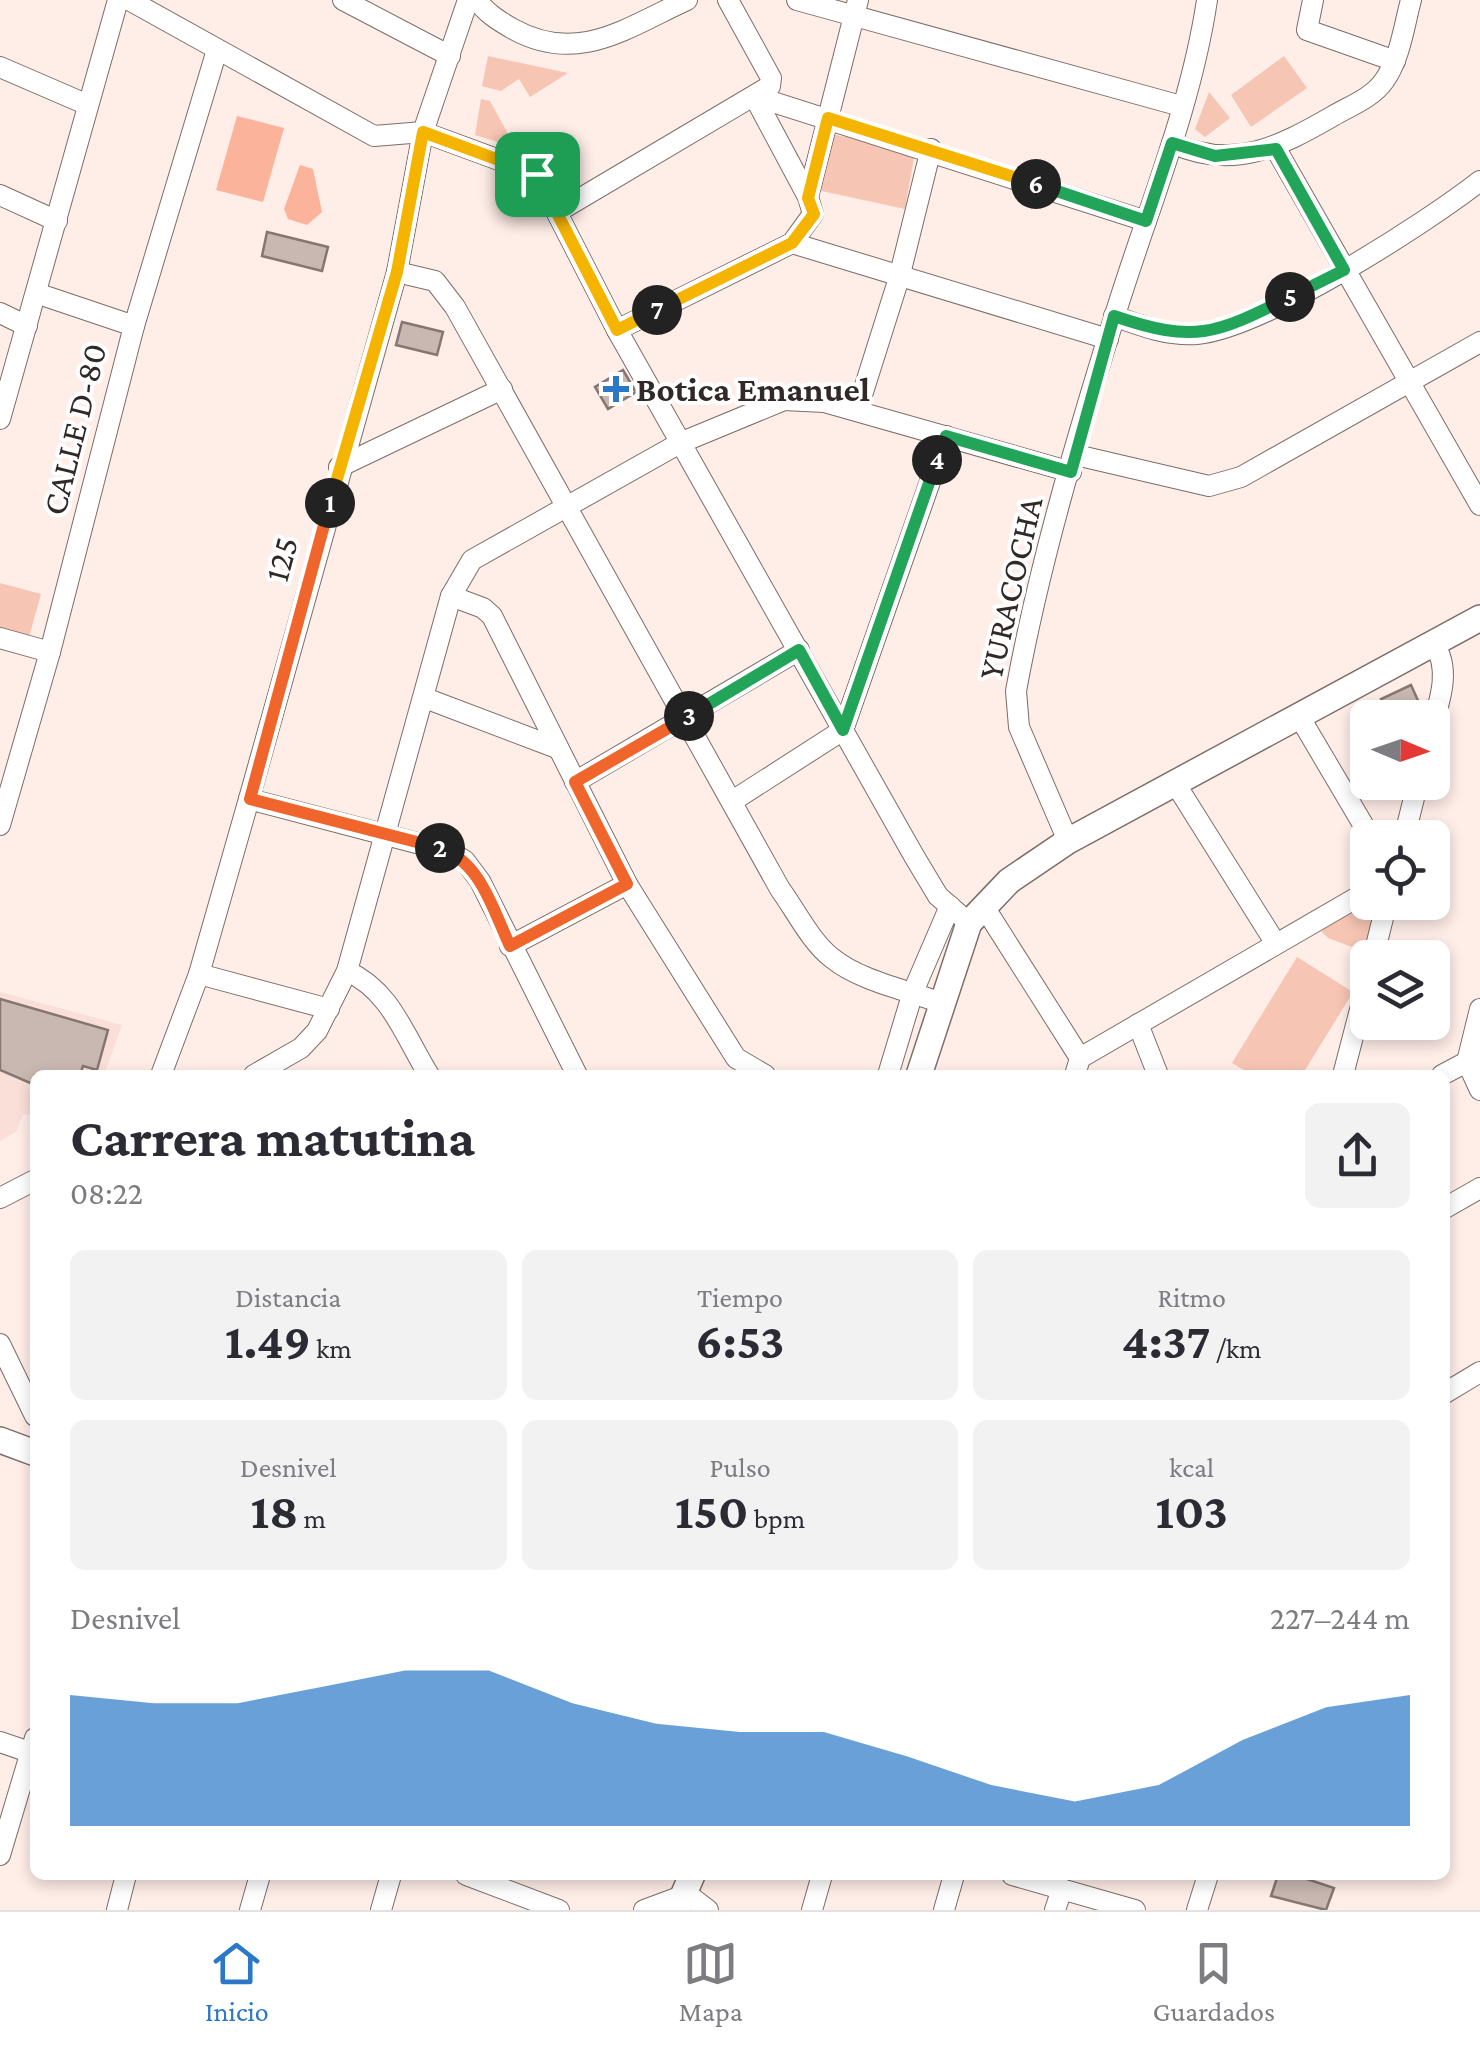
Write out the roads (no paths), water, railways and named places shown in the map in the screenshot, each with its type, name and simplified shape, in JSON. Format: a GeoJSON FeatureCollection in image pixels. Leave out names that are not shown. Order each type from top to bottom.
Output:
{"type":"FeatureCollection","features":[{"type":"Feature","properties":{"kind":"main road"},"geometry":{"type":"LineString","coordinates":[[921,1070],[967,912],[1068,841],[1480,618]]}},
{"type":"Feature","properties":{"kind":"main road"},"geometry":{"type":"LineString","coordinates":[[0,1440],[30,1451]]}},
{"type":"Feature","properties":{"kind":"street"},"geometry":{"type":"LineString","coordinates":[[0,419],[118,0]]}},
{"type":"Feature","properties":{"kind":"street"},"geometry":{"type":"LineString","coordinates":[[129,0],[374,136],[423,132],[537,174],[617,330],[914,856],[967,912],[1078,1066],[1138,1024],[1350,901]]}},
{"type":"Feature","properties":{"kind":"street"},"geometry":{"type":"LineString","coordinates":[[343,0],[450,56]]}},
{"type":"Feature","properties":{"kind":"street","name":"125"},"geometry":{"type":"LineString","coordinates":[[163,1070],[199,974],[250,799],[339,467],[397,272],[423,132],[468,0]]}},
{"type":"Feature","properties":{"kind":"street"},"geometry":{"type":"LineString","coordinates":[[477,0],[484,11],[537,42],[568,48],[594,42],[687,0]]}},
{"type":"Feature","properties":{"kind":"street"},"geometry":{"type":"LineString","coordinates":[[559,211],[770,86],[771,78],[728,0]]}},
{"type":"Feature","properties":{"kind":"street"},"geometry":{"type":"LineString","coordinates":[[797,0],[856,8],[1181,106]]}},
{"type":"Feature","properties":{"kind":"street","name":"YURACOCHA"},"geometry":{"type":"LineString","coordinates":[[1068,841],[1019,727],[1016,691],[1114,316],[1172,143],[1207,0]]}},
{"type":"Feature","properties":{"kind":"street"},"geometry":{"type":"LineString","coordinates":[[1313,0],[1307,30],[1394,61]]}},
{"type":"Feature","properties":{"kind":"street"},"geometry":{"type":"LineString","coordinates":[[1172,143],[1215,156],[1276,149],[1374,92],[1394,61],[1411,0]]}},
{"type":"Feature","properties":{"kind":"street"},"geometry":{"type":"LineString","coordinates":[[808,198],[856,8]]}},
{"type":"Feature","properties":{"kind":"street","name":"CALLE D-80"},"geometry":{"type":"LineString","coordinates":[[0,825],[7,775],[50,652],[134,326],[218,50]]}},
{"type":"Feature","properties":{"kind":"street"},"geometry":{"type":"LineString","coordinates":[[0,67],[88,105]]}},
{"type":"Feature","properties":{"kind":"street"},"geometry":{"type":"LineString","coordinates":[[754,96],[931,149],[1146,221]]}},
{"type":"Feature","properties":{"kind":"street"},"geometry":{"type":"LineString","coordinates":[[617,330],[792,243],[814,214],[754,96]]}},
{"type":"Feature","properties":{"kind":"street"},"geometry":{"type":"LineString","coordinates":[[858,411],[899,278],[931,149]]}},
{"type":"Feature","properties":{"kind":"street"},"geometry":{"type":"LineString","coordinates":[[1276,149],[1480,505]]}},
{"type":"Feature","properties":{"kind":"street"},"geometry":{"type":"LineString","coordinates":[[1114,316],[1174,334],[1219,330],[1344,270],[1480,181]]}},
{"type":"Feature","properties":{"kind":"street"},"geometry":{"type":"LineString","coordinates":[[0,196],[57,221]]}},
{"type":"Feature","properties":{"kind":"street"},"geometry":{"type":"LineString","coordinates":[[792,243],[1108,339]]}},
{"type":"Feature","properties":{"kind":"street"},"geometry":{"type":"LineString","coordinates":[[397,272],[425,277],[443,288],[734,800],[780,889],[831,958],[941,1003]]}},
{"type":"Feature","properties":{"kind":"street"},"geometry":{"type":"LineString","coordinates":[[36,292],[134,326]]}},
{"type":"Feature","properties":{"kind":"street"},"geometry":{"type":"LineString","coordinates":[[0,313],[26,326]]}},
{"type":"Feature","properties":{"kind":"street"},"geometry":{"type":"LineString","coordinates":[[282,1068],[317,1031],[346,970],[451,596],[472,560],[680,443],[784,400],[814,400],[946,436],[1209,486],[1241,478],[1480,342]]}},
{"type":"Feature","properties":{"kind":"street"},"geometry":{"type":"LineString","coordinates":[[339,467],[502,389]]}},
{"type":"Feature","properties":{"kind":"street"},"geometry":{"type":"LineString","coordinates":[[734,800],[843,730],[946,436]]}},
{"type":"Feature","properties":{"kind":"street"},"geometry":{"type":"LineString","coordinates":[[451,596],[492,616],[554,747],[627,884],[736,1058],[757,1070]]}},
{"type":"Feature","properties":{"kind":"street"},"geometry":{"type":"LineString","coordinates":[[0,638],[50,652]]}},
{"type":"Feature","properties":{"kind":"street"},"geometry":{"type":"LineString","coordinates":[[1434,644],[1440,652],[1444,684],[1440,700]]}},
{"type":"Feature","properties":{"kind":"street"},"geometry":{"type":"LineString","coordinates":[[575,782],[799,650]]}},
{"type":"Feature","properties":{"kind":"street"},"geometry":{"type":"LineString","coordinates":[[425,698],[554,747]]}},
{"type":"Feature","properties":{"kind":"street"},"geometry":{"type":"LineString","coordinates":[[1300,716],[1361,820]]}},
{"type":"Feature","properties":{"kind":"street"},"geometry":{"type":"LineString","coordinates":[[1175,783],[1276,944]]}},
{"type":"Feature","properties":{"kind":"street"},"geometry":{"type":"LineString","coordinates":[[250,799],[436,846],[465,861],[480,881],[574,1070]]}},
{"type":"Feature","properties":{"kind":"street"},"geometry":{"type":"LineString","coordinates":[[510,946],[627,884]]}},
{"type":"Feature","properties":{"kind":"street"},"geometry":{"type":"LineString","coordinates":[[890,1070],[913,992],[967,912]]}},
{"type":"Feature","properties":{"kind":"street"},"geometry":{"type":"LineString","coordinates":[[346,970],[372,982],[390,1005],[426,1070]]}},
{"type":"Feature","properties":{"kind":"street"},"geometry":{"type":"LineString","coordinates":[[199,974],[328,1008]]}},
{"type":"Feature","properties":{"kind":"street"},"geometry":{"type":"LineString","coordinates":[[1480,1009],[1474,1058],[1480,1090]]}},
{"type":"Feature","properties":{"kind":"street"},"geometry":{"type":"LineString","coordinates":[[1138,1024],[1156,1070]]}},
{"type":"Feature","properties":{"kind":"street"},"geometry":{"type":"LineString","coordinates":[[1344,1070],[1352,1040]]}},
{"type":"Feature","properties":{"kind":"street"},"geometry":{"type":"LineString","coordinates":[[1450,1071],[1474,1058]]}},
{"type":"Feature","properties":{"kind":"street"},"geometry":{"type":"LineString","coordinates":[[0,1198],[30,1183]]}},
{"type":"Feature","properties":{"kind":"street"},"geometry":{"type":"LineString","coordinates":[[1450,1205],[1480,1188]]}},
{"type":"Feature","properties":{"kind":"street"},"geometry":{"type":"LineString","coordinates":[[0,1344],[30,1406]]}},
{"type":"Feature","properties":{"kind":"street"},"geometry":{"type":"LineString","coordinates":[[1450,1390],[1480,1372]]}},
{"type":"Feature","properties":{"kind":"street"},"geometry":{"type":"LineString","coordinates":[[0,1742],[30,1747]]}},
{"type":"Feature","properties":{"kind":"street"},"geometry":{"type":"LineString","coordinates":[[0,1854],[30,1760]]}},
{"type":"Feature","properties":{"kind":"street"},"geometry":{"type":"LineString","coordinates":[[117,1910],[125,1880]]}},
{"type":"Feature","properties":{"kind":"street"},"geometry":{"type":"LineString","coordinates":[[250,1910],[259,1880]]}},
{"type":"Feature","properties":{"kind":"street"},"geometry":{"type":"LineString","coordinates":[[381,1910],[390,1880]]}},
{"type":"Feature","properties":{"kind":"street"},"geometry":{"type":"LineString","coordinates":[[478,1880],[559,1910]]}},
{"type":"Feature","properties":{"kind":"street"},"geometry":{"type":"LineString","coordinates":[[812,1910],[821,1880]]}},
{"type":"Feature","properties":{"kind":"street"},"geometry":{"type":"LineString","coordinates":[[944,1910],[953,1880]]}},
{"type":"Feature","properties":{"kind":"street"},"geometry":{"type":"LineString","coordinates":[[1030,1880],[1134,1910]]}},
{"type":"Feature","properties":{"kind":"street"},"geometry":{"type":"LineString","coordinates":[[1197,1910],[1206,1880]]}},
{"type":"Feature","properties":{"kind":"street"},"geometry":{"type":"LineString","coordinates":[[1056,1910],[1062,1889]]}},
{"type":"Feature","properties":{"kind":"street"},"geometry":{"type":"LineString","coordinates":[[644,1910],[691,1897]]}},
{"type":"Feature","properties":{"kind":"place","name":"Botica Emanuel"},"geometry":{"type":"Point","coordinates":[616,389]}}]}
